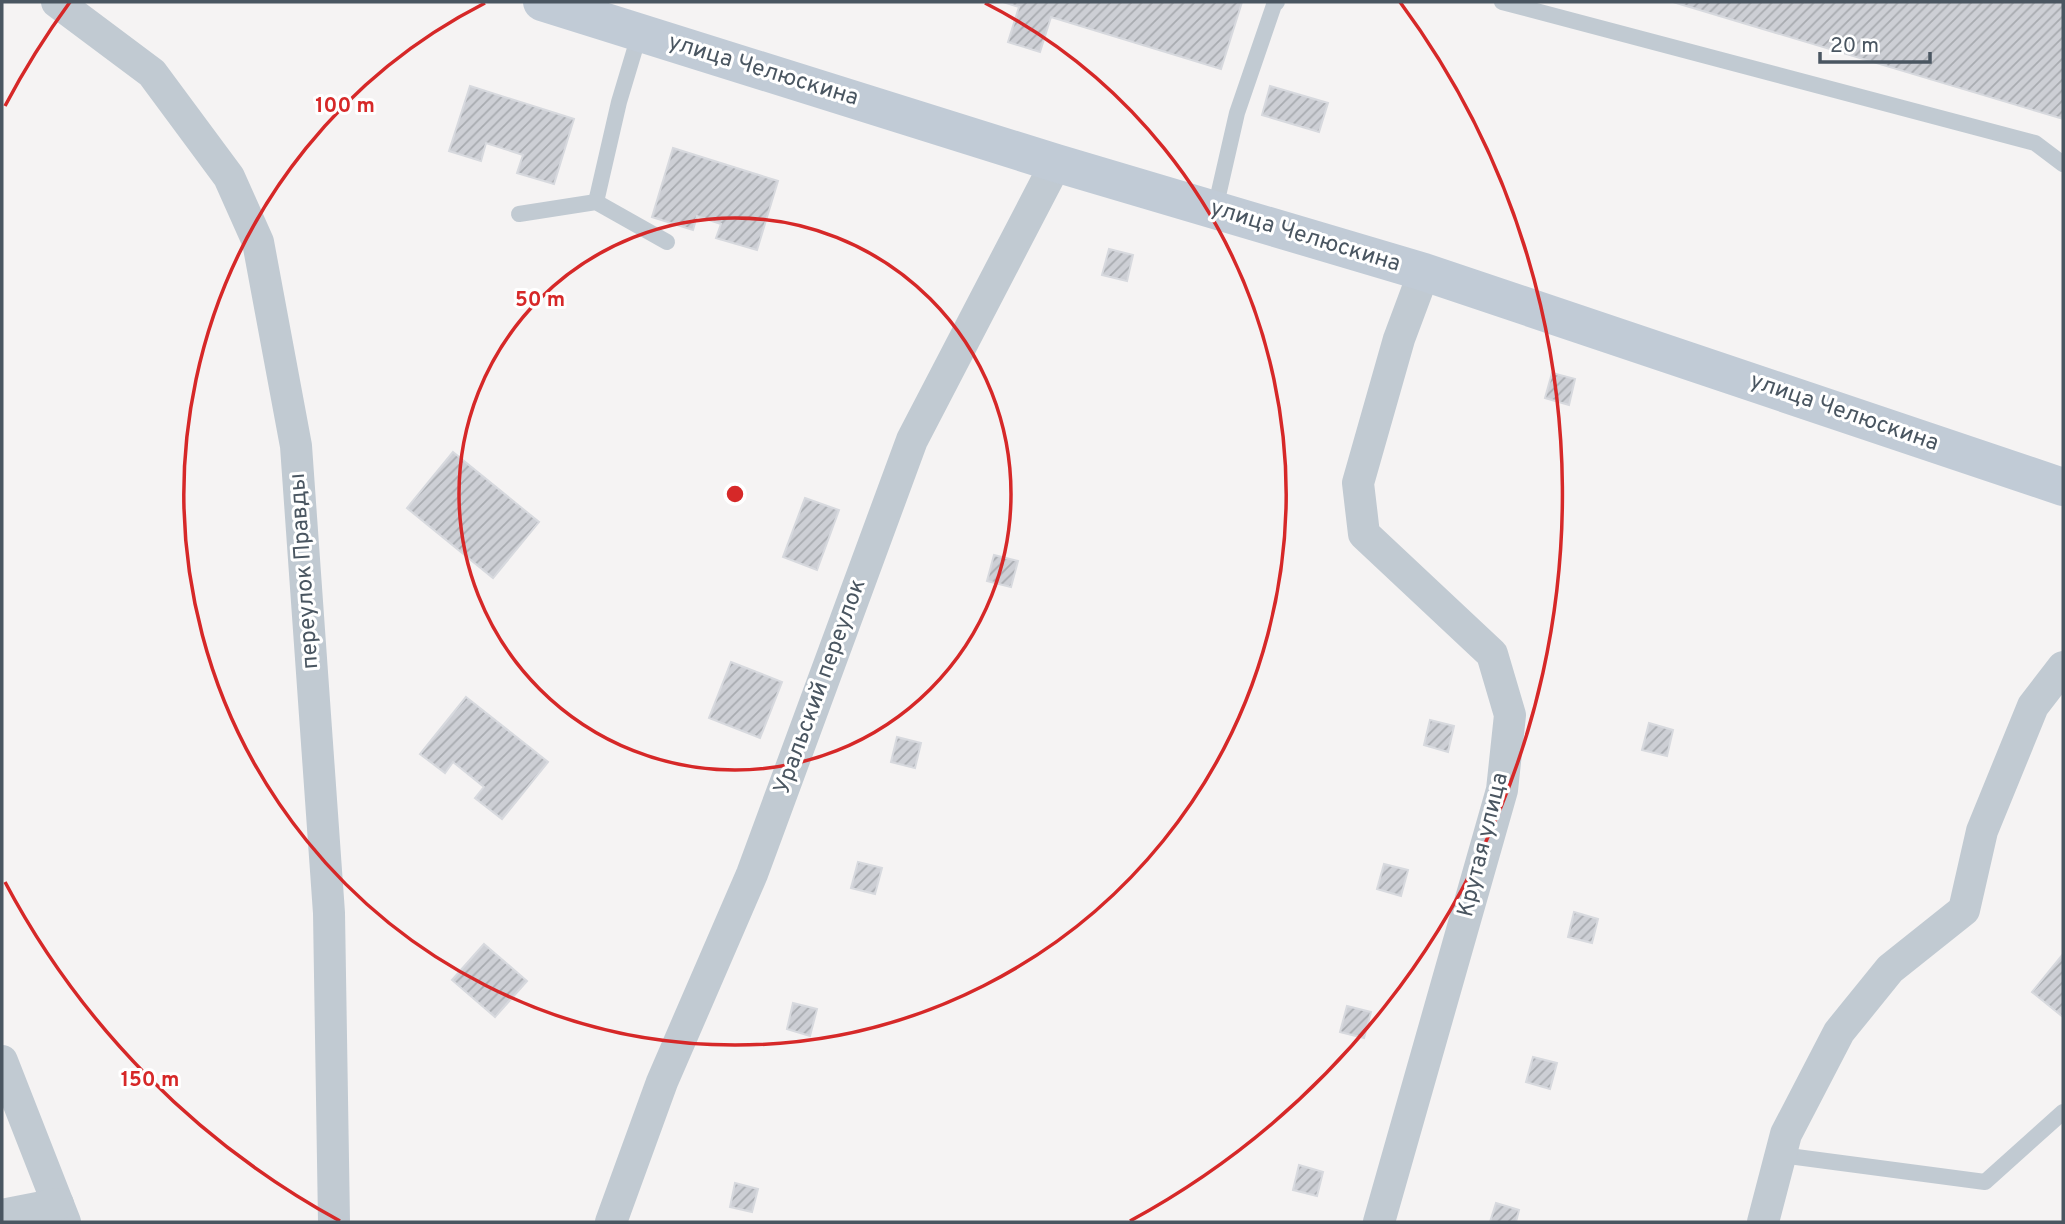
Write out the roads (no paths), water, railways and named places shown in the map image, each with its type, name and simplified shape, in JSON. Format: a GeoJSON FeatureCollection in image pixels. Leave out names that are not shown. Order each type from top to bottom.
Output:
{"type":"FeatureCollection","features":[{"type":"Feature","properties":{"kind":"main road","name":"улица Челюскина"},"geometry":{"type":"LineString","coordinates":[[542,2],[1056,163],[1424,272],[2063,487]]}},
{"type":"Feature","properties":{"kind":"street","name":"переулок Правды"},"geometry":{"type":"LineString","coordinates":[[57,2],[152,73],[229,177],[258,242],[296,446],[329,913],[334,1222]]}},
{"type":"Feature","properties":{"kind":"street","name":"Уральский переулок"},"geometry":{"type":"LineString","coordinates":[[611,1222],[662,1082],[752,874],[912,440],[1056,163]]}},
{"type":"Feature","properties":{"kind":"street","name":"Крутая улица"},"geometry":{"type":"LineString","coordinates":[[1379,1222],[1502,790],[1510,715],[1492,654],[1364,534],[1358,482],[1399,339],[1424,272]]}},
{"type":"Feature","properties":{"kind":"street"},"geometry":{"type":"LineString","coordinates":[[1763,1222],[1786,1134],[1839,1031],[1890,969],[1964,910],[1982,831],[2033,706],[2063,667]]}},
{"type":"Feature","properties":{"kind":"street"},"geometry":{"type":"LineString","coordinates":[[2,1061],[62,1213],[2,1215]]}},
{"type":"Feature","properties":{"kind":"lane"},"geometry":{"type":"LineString","coordinates":[[1215,210],[1237,113],[1274,5],[1278,2]]}},
{"type":"Feature","properties":{"kind":"lane"},"geometry":{"type":"LineString","coordinates":[[1502,2],[2035,143],[2063,164]]}},
{"type":"Feature","properties":{"kind":"lane"},"geometry":{"type":"LineString","coordinates":[[596,202],[619,102],[640,32]]}},
{"type":"Feature","properties":{"kind":"lane"},"geometry":{"type":"LineString","coordinates":[[519,214],[596,202],[667,242]]}},
{"type":"Feature","properties":{"kind":"lane"},"geometry":{"type":"LineString","coordinates":[[1780,1155],[1985,1182],[2063,1112]]}}]}
